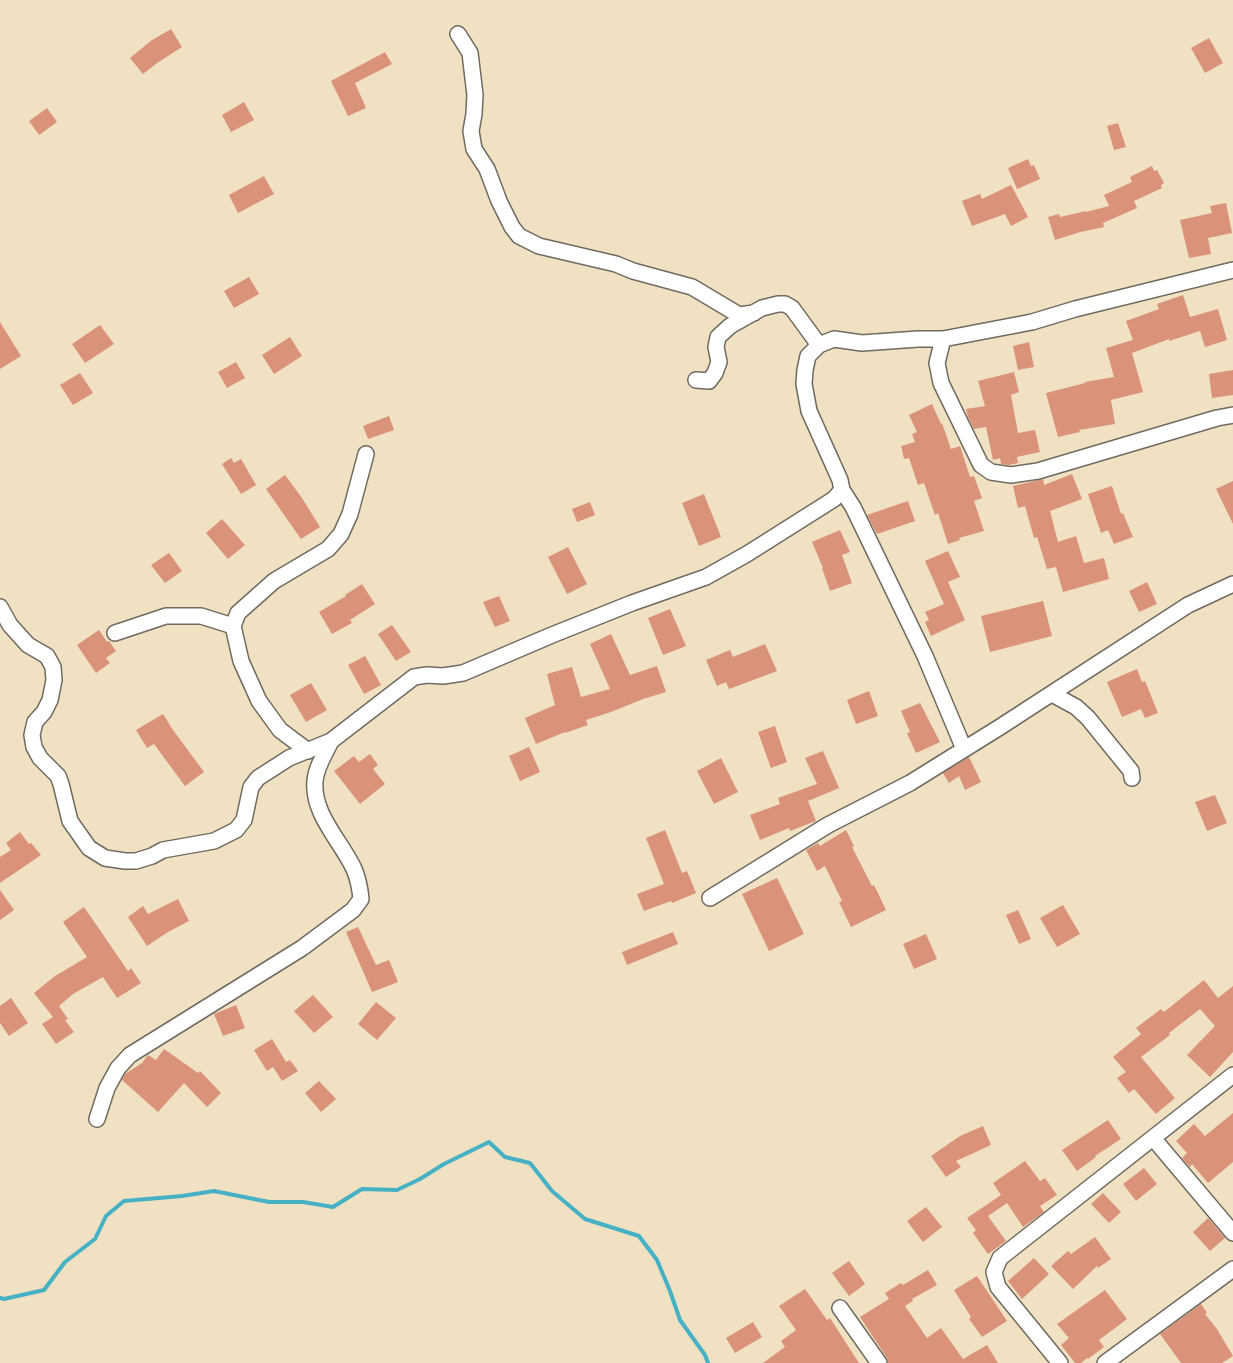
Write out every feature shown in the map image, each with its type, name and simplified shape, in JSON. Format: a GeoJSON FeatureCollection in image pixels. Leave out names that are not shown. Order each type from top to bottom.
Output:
{"type":"FeatureCollection","features":[{"type":"Feature","properties":{"kind":"street"},"geometry":{"type":"LineString","coordinates":[[458,34],[470,53],[475,95],[474,114],[470,131],[474,149],[486,170],[512,227],[519,236],[539,246],[616,264],[633,271],[692,287],[739,316],[754,313]]}},
{"type":"Feature","properties":{"kind":"street"},"geometry":{"type":"LineString","coordinates":[[964,749],[924,656],[853,507],[842,490],[840,480],[809,411],[804,384],[808,356],[819,344],[834,339],[862,343],[943,339],[1032,322],[1075,309],[1233,270]]}},
{"type":"Feature","properties":{"kind":"street"},"geometry":{"type":"LineString","coordinates":[[696,380],[709,381],[715,373],[719,362],[716,347],[718,337],[730,326],[762,308],[785,304],[792,308],[819,344]]}},
{"type":"Feature","properties":{"kind":"street"},"geometry":{"type":"LineString","coordinates":[[943,339],[938,363],[941,383],[981,465],[991,472],[1011,475],[1038,471],[1233,415]]}},
{"type":"Feature","properties":{"kind":"street"},"geometry":{"type":"LineString","coordinates":[[308,751],[280,730],[259,701],[241,661],[233,626],[238,613],[274,581],[328,549],[341,534],[350,514],[366,454]]}},
{"type":"Feature","properties":{"kind":"street"},"geometry":{"type":"LineString","coordinates":[[0,607],[10,625],[28,645],[46,656],[53,666],[54,680],[50,700],[44,712],[35,722],[32,735],[34,747],[40,758],[58,776],[70,821],[89,848],[106,858],[125,861],[136,860],[152,856],[163,850],[214,841],[236,830],[244,820],[251,787],[258,778],[289,758],[331,741],[414,677],[427,674],[443,676],[463,673],[632,603],[706,576],[755,549],[834,499],[842,490]]}},
{"type":"Feature","properties":{"kind":"street"},"geometry":{"type":"LineString","coordinates":[[710,898],[828,825],[910,783],[1052,694],[1188,605],[1233,584]]}},
{"type":"Feature","properties":{"kind":"street"},"geometry":{"type":"LineString","coordinates":[[115,633],[166,616],[201,616],[233,626]]}},
{"type":"Feature","properties":{"kind":"street"},"geometry":{"type":"LineString","coordinates":[[1052,694],[1076,707],[1088,718],[1130,771],[1132,778]]}},
{"type":"Feature","properties":{"kind":"street"},"geometry":{"type":"LineString","coordinates":[[96,1119],[107,1088],[118,1068],[130,1055],[302,948],[353,910],[361,899],[354,870],[324,820],[315,798],[315,780],[331,741]]}},
{"type":"Feature","properties":{"kind":"street"},"geometry":{"type":"LineString","coordinates":[[1060,1363],[998,1287],[994,1272],[1000,1258],[1233,1075]]}},
{"type":"Feature","properties":{"kind":"street"},"geometry":{"type":"LineString","coordinates":[[1153,1138],[1233,1233]]}},
{"type":"Feature","properties":{"kind":"street"},"geometry":{"type":"LineString","coordinates":[[1105,1363],[1233,1269]]}},
{"type":"Feature","properties":{"kind":"street"},"geometry":{"type":"LineString","coordinates":[[840,1308],[879,1363]]}},
{"type":"Feature","properties":{"kind":"building"},"geometry":{"type":"Polygon","coordinates":[[[171,29],[182,47],[143,74],[130,58],[152,40],[171,29]]]}},
{"type":"Feature","properties":{"kind":"building"},"geometry":{"type":"Polygon","coordinates":[[[1209,38],[1223,63],[1205,73],[1191,48],[1209,38]]]}},
{"type":"Feature","properties":{"kind":"building"},"geometry":{"type":"Polygon","coordinates":[[[385,52],[392,64],[355,83],[366,108],[348,116],[331,81],[385,52]]]}},
{"type":"Feature","properties":{"kind":"building"},"geometry":{"type":"Polygon","coordinates":[[[244,102],[254,120],[231,132],[222,115],[244,102]]]}},
{"type":"Feature","properties":{"kind":"building"},"geometry":{"type":"Polygon","coordinates":[[[47,108],[57,122],[39,135],[29,121],[47,108]]]}},
{"type":"Feature","properties":{"kind":"building"},"geometry":{"type":"Polygon","coordinates":[[[1118,123],[1126,147],[1114,150],[1107,126],[1118,123]]]}},
{"type":"Feature","properties":{"kind":"building"},"geometry":{"type":"Polygon","coordinates":[[[1028,159],[1031,166],[1034,165],[1040,179],[1017,189],[1008,168],[1028,159]]]}},
{"type":"Feature","properties":{"kind":"building"},"geometry":{"type":"Polygon","coordinates":[[[1152,166],[1154,171],[1157,170],[1164,183],[1161,185],[1162,188],[1134,201],[1137,208],[1103,223],[1104,227],[1055,240],[1048,217],[1059,214],[1060,217],[1109,206],[1104,195],[1132,182],[1130,177],[1152,166]]]}},
{"type":"Feature","properties":{"kind":"building"},"geometry":{"type":"Polygon","coordinates":[[[264,176],[274,194],[238,213],[229,195],[264,176]]]}},
{"type":"Feature","properties":{"kind":"building"},"geometry":{"type":"Polygon","coordinates":[[[1011,185],[1028,217],[1011,226],[1005,214],[972,226],[962,201],[980,194],[982,199],[1011,185]]]}},
{"type":"Feature","properties":{"kind":"building"},"geometry":{"type":"Polygon","coordinates":[[[1226,203],[1232,233],[1208,238],[1211,254],[1189,258],[1180,220],[1212,213],[1210,206],[1226,203]]]}},
{"type":"Feature","properties":{"kind":"building"},"geometry":{"type":"Polygon","coordinates":[[[249,277],[259,294],[234,308],[224,291],[249,277]]]}},
{"type":"Feature","properties":{"kind":"building"},"geometry":{"type":"Polygon","coordinates":[[[1183,295],[1190,317],[1218,309],[1227,340],[1205,347],[1200,331],[1169,341],[1169,339],[1132,353],[1143,392],[1111,400],[1115,424],[1079,430],[1080,432],[1058,437],[1046,393],[1085,382],[1114,377],[1106,348],[1133,340],[1126,321],[1159,309],[1157,304],[1183,295]]]}},
{"type":"Feature","properties":{"kind":"building"},"geometry":{"type":"Polygon","coordinates":[[[0,322],[21,356],[0,369],[0,322]]]}},
{"type":"Feature","properties":{"kind":"building"},"geometry":{"type":"Polygon","coordinates":[[[100,325],[114,344],[85,363],[72,344],[100,325]]]}},
{"type":"Feature","properties":{"kind":"building"},"geometry":{"type":"Polygon","coordinates":[[[290,337],[302,356],[274,374],[262,355],[290,337]]]}},
{"type":"Feature","properties":{"kind":"building"},"geometry":{"type":"Polygon","coordinates":[[[1029,342],[1034,367],[1018,370],[1013,346],[1029,342]]]}},
{"type":"Feature","properties":{"kind":"building"},"geometry":{"type":"Polygon","coordinates":[[[236,362],[245,378],[227,388],[218,372],[236,362]]]}},
{"type":"Feature","properties":{"kind":"building"},"geometry":{"type":"Polygon","coordinates":[[[1233,370],[1233,395],[1212,398],[1209,374],[1233,370]]]}},
{"type":"Feature","properties":{"kind":"building"},"geometry":{"type":"Polygon","coordinates":[[[1014,372],[1019,392],[1011,395],[1018,433],[1035,430],[1040,452],[1017,457],[1018,463],[1009,465],[1001,464],[1000,458],[993,460],[986,427],[974,429],[966,409],[985,406],[978,381],[1014,372]]]}},
{"type":"Feature","properties":{"kind":"building"},"geometry":{"type":"Polygon","coordinates":[[[80,373],[93,393],[73,405],[60,385],[80,373]]]}},
{"type":"Feature","properties":{"kind":"building"},"geometry":{"type":"Polygon","coordinates":[[[932,404],[942,423],[951,449],[960,446],[970,477],[974,476],[982,498],[974,501],[984,531],[959,538],[960,540],[948,544],[938,513],[935,515],[924,483],[918,485],[909,458],[904,459],[901,446],[915,442],[912,434],[917,432],[909,415],[932,404]]]}},
{"type":"Feature","properties":{"kind":"building"},"geometry":{"type":"Polygon","coordinates":[[[389,416],[394,430],[368,439],[363,426],[389,416]]]}},
{"type":"Feature","properties":{"kind":"building"},"geometry":{"type":"Polygon","coordinates":[[[231,458],[234,463],[241,459],[256,485],[241,494],[222,464],[231,458]]]}},
{"type":"Feature","properties":{"kind":"building"},"geometry":{"type":"Polygon","coordinates":[[[1072,474],[1082,499],[1050,511],[1058,542],[1076,536],[1084,563],[1104,558],[1109,579],[1063,592],[1056,567],[1047,569],[1037,537],[1034,538],[1025,506],[1018,508],[1013,486],[1043,479],[1044,485],[1072,474]]]}},
{"type":"Feature","properties":{"kind":"building"},"geometry":{"type":"Polygon","coordinates":[[[285,475],[320,527],[301,539],[266,489],[285,475]]]}},
{"type":"Feature","properties":{"kind":"building"},"geometry":{"type":"Polygon","coordinates":[[[1233,481],[1233,524],[1216,489],[1233,481]]]}},
{"type":"Feature","properties":{"kind":"building"},"geometry":{"type":"Polygon","coordinates":[[[1112,486],[1121,514],[1123,513],[1133,537],[1114,544],[1108,530],[1101,533],[1088,494],[1112,486]]]}},
{"type":"Feature","properties":{"kind":"building"},"geometry":{"type":"Polygon","coordinates":[[[704,494],[721,537],[699,546],[682,503],[704,494]]]}},
{"type":"Feature","properties":{"kind":"building"},"geometry":{"type":"Polygon","coordinates":[[[908,501],[915,521],[877,534],[867,515],[908,501]]]}},
{"type":"Feature","properties":{"kind":"building"},"geometry":{"type":"Polygon","coordinates":[[[590,502],[595,515],[577,522],[572,509],[590,502]]]}},
{"type":"Feature","properties":{"kind":"building"},"geometry":{"type":"Polygon","coordinates":[[[222,519],[245,545],[228,559],[206,533],[222,519]]]}},
{"type":"Feature","properties":{"kind":"building"},"geometry":{"type":"Polygon","coordinates":[[[840,530],[850,552],[842,555],[852,583],[830,591],[812,542],[840,530]]]}},
{"type":"Feature","properties":{"kind":"building"},"geometry":{"type":"Polygon","coordinates":[[[568,547],[587,584],[567,594],[548,557],[568,547]]]}},
{"type":"Feature","properties":{"kind":"building"},"geometry":{"type":"Polygon","coordinates":[[[948,551],[960,577],[948,582],[965,620],[931,636],[925,622],[929,620],[925,612],[944,604],[925,561],[948,551]]]}},
{"type":"Feature","properties":{"kind":"building"},"geometry":{"type":"Polygon","coordinates":[[[169,553],[182,571],[165,583],[151,565],[169,553]]]}},
{"type":"Feature","properties":{"kind":"building"},"geometry":{"type":"Polygon","coordinates":[[[1147,582],[1157,604],[1139,612],[1129,591],[1147,582]]]}},
{"type":"Feature","properties":{"kind":"building"},"geometry":{"type":"Polygon","coordinates":[[[362,584],[375,604],[350,620],[352,623],[332,634],[319,612],[362,584]]]}},
{"type":"Feature","properties":{"kind":"building"},"geometry":{"type":"Polygon","coordinates":[[[499,596],[510,621],[495,627],[483,602],[499,596]]]}},
{"type":"Feature","properties":{"kind":"building"},"geometry":{"type":"Polygon","coordinates":[[[1043,601],[1052,636],[990,652],[981,616],[1043,601]]]}},
{"type":"Feature","properties":{"kind":"building"},"geometry":{"type":"Polygon","coordinates":[[[670,609],[686,646],[663,655],[648,618],[670,609]]]}},
{"type":"Feature","properties":{"kind":"building"},"geometry":{"type":"Polygon","coordinates":[[[392,625],[411,652],[396,661],[378,634],[392,625]]]}},
{"type":"Feature","properties":{"kind":"building"},"geometry":{"type":"Polygon","coordinates":[[[99,630],[116,651],[106,658],[110,663],[96,673],[77,645],[99,630]]]}},
{"type":"Feature","properties":{"kind":"building"},"geometry":{"type":"Polygon","coordinates":[[[611,634],[630,675],[657,666],[666,692],[586,720],[588,725],[536,744],[525,718],[555,705],[547,674],[572,667],[581,697],[610,689],[590,644],[611,634]]]}},
{"type":"Feature","properties":{"kind":"building"},"geometry":{"type":"Polygon","coordinates":[[[765,644],[777,671],[729,689],[726,682],[717,686],[706,660],[730,650],[733,657],[765,644]]]}},
{"type":"Feature","properties":{"kind":"building"},"geometry":{"type":"Polygon","coordinates":[[[365,656],[381,685],[364,694],[348,665],[365,656]]]}},
{"type":"Feature","properties":{"kind":"building"},"geometry":{"type":"Polygon","coordinates":[[[1137,669],[1142,682],[1145,681],[1158,713],[1145,718],[1141,709],[1122,717],[1107,682],[1137,669]]]}},
{"type":"Feature","properties":{"kind":"building"},"geometry":{"type":"Polygon","coordinates":[[[311,683],[327,710],[306,722],[290,695],[311,683]]]}},
{"type":"Feature","properties":{"kind":"building"},"geometry":{"type":"Polygon","coordinates":[[[869,691],[878,716],[856,724],[847,700],[869,691]]]}},
{"type":"Feature","properties":{"kind":"building"},"geometry":{"type":"Polygon","coordinates":[[[920,703],[940,742],[916,753],[907,733],[910,732],[901,711],[920,703]]]}},
{"type":"Feature","properties":{"kind":"building"},"geometry":{"type":"Polygon","coordinates":[[[163,714],[204,772],[185,786],[154,744],[147,748],[136,730],[163,714]]]}},
{"type":"Feature","properties":{"kind":"building"},"geometry":{"type":"Polygon","coordinates":[[[775,726],[787,762],[771,768],[758,732],[775,726]]]}},
{"type":"Feature","properties":{"kind":"building"},"geometry":{"type":"Polygon","coordinates":[[[529,747],[540,772],[520,781],[509,756],[529,747]]]}},
{"type":"Feature","properties":{"kind":"building"},"geometry":{"type":"Polygon","coordinates":[[[823,751],[839,788],[808,801],[816,821],[790,831],[789,828],[760,840],[750,815],[780,804],[778,798],[817,784],[805,758],[823,751]]]}},
{"type":"Feature","properties":{"kind":"building"},"geometry":{"type":"Polygon","coordinates":[[[370,754],[378,765],[373,769],[385,784],[360,804],[334,771],[354,756],[359,762],[370,754]]]}},
{"type":"Feature","properties":{"kind":"building"},"geometry":{"type":"Polygon","coordinates":[[[969,757],[981,782],[965,790],[959,776],[949,783],[943,773],[969,757]]]}},
{"type":"Feature","properties":{"kind":"building"},"geometry":{"type":"Polygon","coordinates":[[[721,758],[738,792],[714,804],[697,771],[721,758]]]}},
{"type":"Feature","properties":{"kind":"building"},"geometry":{"type":"Polygon","coordinates":[[[1215,795],[1227,823],[1207,831],[1195,802],[1215,795]]]}},
{"type":"Feature","properties":{"kind":"building"},"geometry":{"type":"Polygon","coordinates":[[[665,830],[682,873],[687,871],[696,893],[672,903],[671,901],[644,911],[637,894],[664,884],[646,838],[665,830]]]}},
{"type":"Feature","properties":{"kind":"building"},"geometry":{"type":"Polygon","coordinates":[[[846,830],[854,846],[852,847],[886,910],[851,927],[839,902],[842,901],[825,866],[817,871],[806,850],[818,843],[820,846],[846,830]]]}},
{"type":"Feature","properties":{"kind":"building"},"geometry":{"type":"Polygon","coordinates":[[[20,832],[41,855],[0,883],[0,857],[11,850],[6,843],[20,832]]]}},
{"type":"Feature","properties":{"kind":"building"},"geometry":{"type":"Polygon","coordinates":[[[777,878],[804,934],[769,951],[742,894],[777,878]]]}},
{"type":"Feature","properties":{"kind":"building"},"geometry":{"type":"Polygon","coordinates":[[[0,890],[14,910],[0,920],[0,890]]]}},
{"type":"Feature","properties":{"kind":"building"},"geometry":{"type":"Polygon","coordinates":[[[178,899],[189,921],[147,946],[128,917],[143,906],[148,914],[178,899]]]}},
{"type":"Feature","properties":{"kind":"building"},"geometry":{"type":"Polygon","coordinates":[[[1063,905],[1080,934],[1057,947],[1040,918],[1063,905]]]}},
{"type":"Feature","properties":{"kind":"building"},"geometry":{"type":"Polygon","coordinates":[[[84,907],[128,971],[131,968],[141,983],[117,998],[103,977],[73,994],[59,1006],[68,1019],[65,1020],[74,1032],[56,1044],[42,1024],[53,1017],[34,993],[55,976],[87,957],[63,922],[84,907]]]}},
{"type":"Feature","properties":{"kind":"building"},"geometry":{"type":"Polygon","coordinates":[[[1018,910],[1031,939],[1019,944],[1006,915],[1018,910]]]}},
{"type":"Feature","properties":{"kind":"building"},"geometry":{"type":"Polygon","coordinates":[[[358,927],[376,965],[389,960],[398,982],[372,992],[346,932],[358,927]]]}},
{"type":"Feature","properties":{"kind":"building"},"geometry":{"type":"Polygon","coordinates":[[[673,932],[678,944],[627,965],[622,952],[673,932]]]}},
{"type":"Feature","properties":{"kind":"building"},"geometry":{"type":"Polygon","coordinates":[[[926,934],[937,959],[914,969],[903,944],[926,934]]]}},
{"type":"Feature","properties":{"kind":"building"},"geometry":{"type":"Polygon","coordinates":[[[1204,980],[1218,998],[1233,986],[1233,1052],[1210,1077],[1187,1055],[1215,1026],[1200,1009],[1169,1033],[1170,1035],[1141,1057],[1175,1098],[1156,1114],[1134,1089],[1129,1093],[1117,1078],[1126,1072],[1113,1057],[1141,1034],[1136,1028],[1161,1009],[1164,1012],[1204,980]]]}},
{"type":"Feature","properties":{"kind":"building"},"geometry":{"type":"Polygon","coordinates":[[[313,995],[333,1017],[314,1033],[294,1011],[313,995]]]}},
{"type":"Feature","properties":{"kind":"building"},"geometry":{"type":"Polygon","coordinates":[[[11,998],[28,1023],[9,1036],[0,1023],[0,1006],[11,998]]]}},
{"type":"Feature","properties":{"kind":"building"},"geometry":{"type":"Polygon","coordinates":[[[376,1002],[396,1018],[377,1040],[358,1024],[376,1002]]]}},
{"type":"Feature","properties":{"kind":"building"},"geometry":{"type":"Polygon","coordinates":[[[236,1005],[245,1028],[223,1036],[214,1014],[236,1005]]]}},
{"type":"Feature","properties":{"kind":"building"},"geometry":{"type":"Polygon","coordinates":[[[272,1039],[286,1062],[290,1060],[298,1071],[282,1081],[273,1067],[267,1071],[254,1050],[272,1039]]]}},
{"type":"Feature","properties":{"kind":"building"},"geometry":{"type":"Polygon","coordinates":[[[164,1049],[198,1073],[200,1071],[221,1093],[207,1107],[184,1083],[158,1112],[122,1080],[125,1074],[142,1063],[148,1055],[156,1060],[164,1049]]]}},
{"type":"Feature","properties":{"kind":"building"},"geometry":{"type":"Polygon","coordinates":[[[319,1081],[336,1099],[321,1112],[305,1093],[319,1081]]]}},
{"type":"Feature","properties":{"kind":"building"},"geometry":{"type":"Polygon","coordinates":[[[1233,1113],[1233,1162],[1208,1183],[1192,1164],[1190,1167],[1182,1158],[1187,1153],[1176,1141],[1194,1124],[1205,1136],[1233,1113]]]}},
{"type":"Feature","properties":{"kind":"building"},"geometry":{"type":"Polygon","coordinates":[[[1108,1120],[1121,1139],[1095,1156],[1077,1171],[1062,1150],[1108,1120]]]}},
{"type":"Feature","properties":{"kind":"building"},"geometry":{"type":"Polygon","coordinates":[[[983,1126],[991,1145],[956,1161],[961,1167],[946,1177],[931,1156],[960,1136],[983,1126]]]}},
{"type":"Feature","properties":{"kind":"building"},"geometry":{"type":"Polygon","coordinates":[[[1025,1161],[1040,1181],[1045,1178],[1057,1195],[1040,1206],[1044,1212],[1023,1227],[1007,1203],[988,1216],[1006,1241],[988,1254],[973,1233],[976,1230],[967,1218],[1001,1195],[993,1183],[1025,1161]]]}},
{"type":"Feature","properties":{"kind":"building"},"geometry":{"type":"Polygon","coordinates":[[[1144,1168],[1157,1184],[1136,1201],[1123,1184],[1144,1168]]]}},
{"type":"Feature","properties":{"kind":"building"},"geometry":{"type":"Polygon","coordinates":[[[1103,1193],[1121,1212],[1109,1223],[1091,1204],[1103,1193]]]}},
{"type":"Feature","properties":{"kind":"building"},"geometry":{"type":"Polygon","coordinates":[[[926,1207],[942,1227],[923,1242],[907,1221],[926,1207]]]}},
{"type":"Feature","properties":{"kind":"building"},"geometry":{"type":"Polygon","coordinates":[[[1208,1218],[1225,1238],[1210,1251],[1193,1232],[1208,1218]]]}},
{"type":"Feature","properties":{"kind":"building"},"geometry":{"type":"Polygon","coordinates":[[[1095,1237],[1111,1259],[1098,1268],[1097,1266],[1073,1289],[1051,1266],[1068,1251],[1071,1254],[1095,1237]]]}},
{"type":"Feature","properties":{"kind":"building"},"geometry":{"type":"Polygon","coordinates":[[[1034,1258],[1049,1274],[1022,1299],[1008,1281],[1034,1258]]]}},
{"type":"Feature","properties":{"kind":"building"},"geometry":{"type":"Polygon","coordinates":[[[849,1261],[865,1284],[849,1296],[832,1273],[849,1261]]]}},
{"type":"Feature","properties":{"kind":"building"},"geometry":{"type":"Polygon","coordinates":[[[928,1270],[937,1285],[912,1299],[913,1301],[905,1306],[927,1338],[941,1328],[963,1359],[987,1345],[998,1363],[888,1363],[887,1358],[860,1317],[889,1299],[885,1293],[928,1270]]]}},
{"type":"Feature","properties":{"kind":"building"},"geometry":{"type":"Polygon","coordinates":[[[977,1276],[1007,1321],[982,1337],[969,1319],[971,1317],[954,1290],[977,1276]]]}},
{"type":"Feature","properties":{"kind":"building"},"geometry":{"type":"Polygon","coordinates":[[[805,1289],[827,1320],[830,1318],[859,1363],[763,1363],[785,1347],[781,1341],[796,1330],[779,1306],[805,1289]]]}},
{"type":"Feature","properties":{"kind":"building"},"geometry":{"type":"Polygon","coordinates":[[[1105,1290],[1127,1319],[1099,1340],[1104,1347],[1081,1363],[1075,1363],[1061,1345],[1069,1338],[1057,1324],[1105,1290]]]}},
{"type":"Feature","properties":{"kind":"building"},"geometry":{"type":"Polygon","coordinates":[[[1201,1304],[1207,1313],[1205,1314],[1217,1329],[1233,1356],[1222,1363],[1181,1363],[1160,1334],[1201,1304]]]}},
{"type":"Feature","properties":{"kind":"building"},"geometry":{"type":"Polygon","coordinates":[[[753,1322],[762,1337],[735,1353],[726,1338],[753,1322]]]}},
{"type":"Feature","properties":{"kind":"waterway"},"geometry":{"type":"LineString","coordinates":[[0,1298],[4,1299],[44,1290],[65,1262],[95,1239],[106,1216],[124,1201],[214,1191],[269,1202],[303,1202],[333,1207],[362,1189],[397,1190],[489,1142],[505,1157],[530,1163],[552,1191],[585,1219],[639,1236],[657,1260],[680,1320],[705,1355],[708,1363]]}}]}
